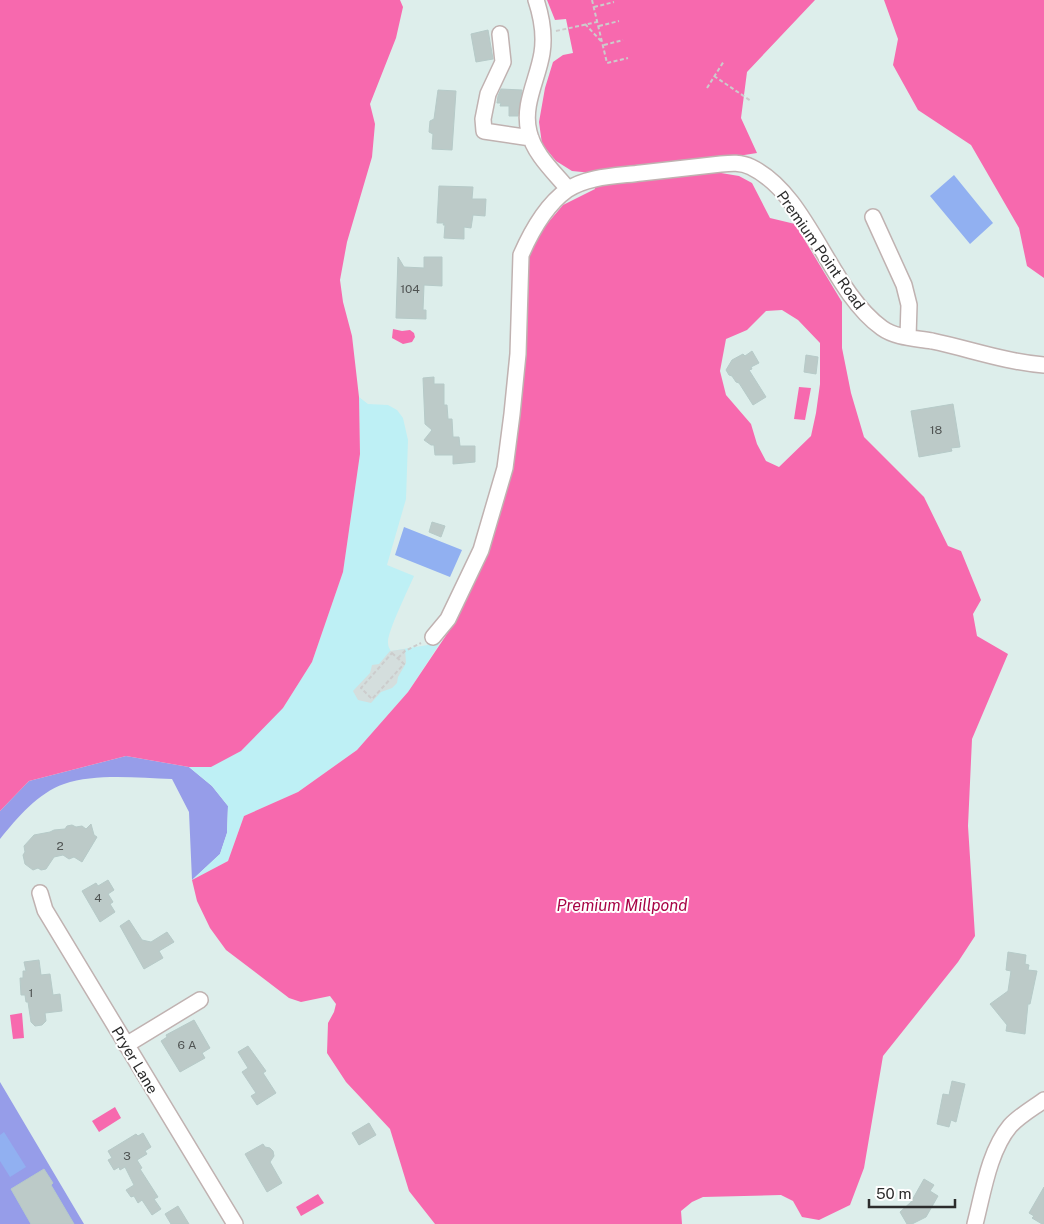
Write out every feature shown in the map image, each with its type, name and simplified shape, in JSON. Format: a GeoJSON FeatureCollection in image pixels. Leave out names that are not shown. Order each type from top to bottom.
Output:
{"type":"FeatureCollection","features":[{"type":"Feature","properties":{"kind":"street"},"geometry":{"type":"LineString","coordinates":[[536,0],[544,34],[542,55],[527,114],[529,132],[535,148],[568,189]]}},
{"type":"Feature","properties":{"kind":"street"},"geometry":{"type":"LineString","coordinates":[[500,34],[503,62],[488,94],[483,119],[484,131],[531,138]]}},
{"type":"Feature","properties":{"kind":"street","name":"Premium Point Road"},"geometry":{"type":"LineString","coordinates":[[433,637],[448,619],[481,550],[506,468],[518,354],[521,255],[542,218],[553,203],[568,189],[592,179],[721,164],[737,163],[750,166],[775,184],[793,206],[832,268],[865,314],[890,334],[931,341],[1024,363],[1044,365]]}},
{"type":"Feature","properties":{"kind":"street"},"geometry":{"type":"LineString","coordinates":[[873,217],[904,285],[909,305],[908,337]]}},
{"type":"Feature","properties":{"kind":"street","name":"Pryer Lane"},"geometry":{"type":"LineString","coordinates":[[40,894],[46,910],[235,1224]]}},
{"type":"Feature","properties":{"kind":"street"},"geometry":{"type":"LineString","coordinates":[[126,1044],[200,1000]]}},
{"type":"Feature","properties":{"kind":"street"},"geometry":{"type":"LineString","coordinates":[[975,1224],[988,1172],[1002,1140],[1011,1125],[1044,1100]]}},
{"type":"Feature","properties":{"kind":"path"},"geometry":{"type":"LineString","coordinates":[[592,0],[607,63],[628,58]]}},
{"type":"Feature","properties":{"kind":"path"},"geometry":{"type":"LineString","coordinates":[[594,7],[614,2]]}},
{"type":"Feature","properties":{"kind":"path"},"geometry":{"type":"LineString","coordinates":[[544,34],[597,22]]}},
{"type":"Feature","properties":{"kind":"path"},"geometry":{"type":"LineString","coordinates":[[598,26],[619,22]]}},
{"type":"Feature","properties":{"kind":"path"},"geometry":{"type":"LineString","coordinates":[[586,24],[602,44]]}},
{"type":"Feature","properties":{"kind":"path"},"geometry":{"type":"LineString","coordinates":[[602,44],[623,40]]}},
{"type":"Feature","properties":{"kind":"path"},"geometry":{"type":"LineString","coordinates":[[707,88],[724,61]]}},
{"type":"Feature","properties":{"kind":"path"},"geometry":{"type":"LineString","coordinates":[[714,76],[751,101]]}},
{"type":"Feature","properties":{"kind":"path"},"geometry":{"type":"LineString","coordinates":[[398,658],[405,650],[433,637]]}},
{"type":"Feature","properties":{"kind":"path"},"geometry":{"type":"LineString","coordinates":[[392,653],[398,658],[404,664],[372,699],[361,688],[392,653]]}},
{"type":"Feature","properties":{"kind":"shaded area"},"geometry":{"type":"Polygon","coordinates":[[[954,175],[993,223],[970,244],[930,196],[954,175]]]}},
{"type":"Feature","properties":{"kind":"shaded area"},"geometry":{"type":"Polygon","coordinates":[[[404,527],[462,550],[450,577],[395,555],[404,527]]]}},
{"type":"Feature","properties":{"kind":"shaded area"},"geometry":{"type":"Polygon","coordinates":[[[405,649],[406,663],[398,677],[397,683],[392,688],[381,692],[371,703],[358,700],[353,691],[370,673],[372,665],[379,664],[390,651],[405,649]]]}},
{"type":"Feature","properties":{"kind":"shaded area"},"geometry":{"type":"Polygon","coordinates":[[[126,756],[189,767],[212,786],[228,806],[227,833],[220,854],[192,880],[189,812],[172,779],[103,777],[64,784],[45,793],[21,815],[0,839],[0,811],[29,781],[126,756]]]}},
{"type":"Feature","properties":{"kind":"shaded area"},"geometry":{"type":"Polygon","coordinates":[[[0,1082],[84,1224],[0,1224],[0,1082]]]}},
{"type":"Feature","properties":{"kind":"shaded area"},"geometry":{"type":"Polygon","coordinates":[[[4,1132],[26,1167],[10,1177],[0,1161],[0,1135],[4,1132]]]}},
{"type":"Feature","properties":{"kind":"sand"},"geometry":{"type":"Polygon","coordinates":[[[359,397],[368,404],[388,405],[397,410],[403,418],[408,440],[406,499],[387,565],[414,576],[391,630],[388,646],[391,651],[440,643],[408,692],[357,750],[298,792],[244,816],[228,861],[192,880],[220,854],[227,833],[228,806],[212,786],[189,767],[211,767],[283,708],[312,662],[343,572],[360,454],[359,397]]]}},
{"type":"Feature","properties":{"kind":"water"},"geometry":{"type":"Polygon","coordinates":[[[0,0],[400,0],[403,7],[396,38],[370,104],[375,124],[372,157],[347,242],[340,280],[343,302],[352,336],[359,397],[360,454],[343,572],[312,662],[283,708],[241,751],[211,767],[189,767],[126,756],[29,781],[0,811],[0,0]]]}},
{"type":"Feature","properties":{"kind":"water","name":"Premium Millpond"},"geometry":{"type":"Polygon","coordinates":[[[547,0],[815,0],[747,72],[741,118],[757,153],[719,159],[721,173],[739,176],[752,183],[770,218],[795,224],[842,302],[842,348],[851,393],[864,437],[924,497],[948,546],[961,551],[981,600],[973,614],[977,636],[1008,654],[972,739],[968,826],[975,936],[958,962],[883,1056],[864,1168],[850,1205],[819,1220],[802,1217],[793,1201],[781,1195],[703,1197],[692,1202],[681,1211],[682,1224],[435,1224],[409,1191],[390,1129],[346,1082],[327,1053],[328,1023],[336,1004],[330,996],[301,1002],[289,998],[226,950],[210,928],[197,901],[192,880],[228,861],[244,816],[298,792],[357,750],[408,692],[449,631],[488,548],[528,255],[541,231],[563,205],[595,189],[592,173],[572,171],[556,161],[542,144],[539,122],[545,88],[553,62],[563,55],[573,53],[566,19],[555,20],[547,0]],[[782,310],[766,311],[747,330],[726,339],[720,371],[726,395],[751,424],[757,444],[766,461],[779,467],[811,436],[820,384],[820,343],[798,320],[782,310]]]}},
{"type":"Feature","properties":{"kind":"water"},"geometry":{"type":"Polygon","coordinates":[[[884,0],[1044,0],[1044,278],[1027,266],[1019,228],[971,145],[918,110],[893,65],[898,39],[884,0]]]}},
{"type":"Feature","properties":{"kind":"water"},"geometry":{"type":"Polygon","coordinates":[[[393,329],[410,330],[414,333],[415,337],[412,342],[403,344],[392,338],[393,329]]]}},
{"type":"Feature","properties":{"kind":"water"},"geometry":{"type":"Polygon","coordinates":[[[799,387],[811,388],[805,420],[794,419],[799,387]]]}},
{"type":"Feature","properties":{"kind":"water"},"geometry":{"type":"Polygon","coordinates":[[[22,1013],[24,1038],[13,1039],[10,1015],[22,1013]]]}},
{"type":"Feature","properties":{"kind":"water"},"geometry":{"type":"Polygon","coordinates":[[[115,1107],[121,1118],[99,1132],[92,1121],[115,1107]]]}},
{"type":"Feature","properties":{"kind":"water"},"geometry":{"type":"Polygon","coordinates":[[[318,1194],[324,1203],[301,1216],[296,1207],[318,1194]]]}},
{"type":"Feature","properties":{"kind":"building"},"geometry":{"type":"Polygon","coordinates":[[[488,30],[493,59],[476,62],[471,34],[488,30]]]}},
{"type":"Feature","properties":{"kind":"building"},"geometry":{"type":"Polygon","coordinates":[[[501,89],[522,90],[518,116],[509,116],[509,106],[500,106],[501,103],[497,103],[501,89]]]}},
{"type":"Feature","properties":{"kind":"building"},"geometry":{"type":"Polygon","coordinates":[[[438,90],[456,91],[452,150],[432,149],[433,134],[429,132],[430,121],[434,119],[438,90]]]}},
{"type":"Feature","properties":{"kind":"building"},"geometry":{"type":"Polygon","coordinates":[[[439,186],[473,187],[472,199],[486,199],[485,216],[473,215],[471,228],[464,227],[464,239],[444,238],[445,225],[443,225],[444,223],[437,223],[439,186]]]}},
{"type":"Feature","properties":{"kind":"building"},"geometry":{"type":"Polygon","coordinates":[[[398,257],[404,267],[424,268],[424,257],[442,257],[442,286],[424,285],[423,310],[426,310],[426,319],[396,318],[398,257]]]}},
{"type":"Feature","properties":{"kind":"building"},"geometry":{"type":"Polygon","coordinates":[[[752,351],[759,363],[749,370],[766,397],[753,405],[739,383],[726,370],[732,360],[743,354],[745,356],[752,351]]]}},
{"type":"Feature","properties":{"kind":"building"},"geometry":{"type":"Polygon","coordinates":[[[806,355],[818,357],[816,374],[804,372],[806,355]]]}},
{"type":"Feature","properties":{"kind":"building"},"geometry":{"type":"Polygon","coordinates":[[[434,377],[434,384],[444,384],[444,405],[447,405],[448,419],[452,419],[453,437],[459,437],[460,446],[475,446],[475,462],[453,464],[453,455],[435,455],[434,445],[424,440],[432,430],[425,424],[423,378],[434,377]]]}},
{"type":"Feature","properties":{"kind":"building"},"geometry":{"type":"Polygon","coordinates":[[[953,404],[960,447],[951,448],[952,451],[919,457],[911,411],[953,404]]]}},
{"type":"Feature","properties":{"kind":"building"},"geometry":{"type":"Polygon","coordinates":[[[432,522],[445,526],[441,537],[429,532],[432,522]]]}},
{"type":"Feature","properties":{"kind":"building"},"geometry":{"type":"Polygon","coordinates":[[[91,824],[94,835],[97,837],[82,862],[74,857],[69,859],[63,855],[54,857],[46,869],[41,870],[38,868],[33,870],[25,864],[24,846],[34,835],[65,829],[67,826],[72,825],[76,827],[82,826],[86,829],[91,824]]]}},
{"type":"Feature","properties":{"kind":"building"},"geometry":{"type":"Polygon","coordinates":[[[108,880],[114,890],[108,894],[113,902],[110,904],[115,912],[100,922],[82,891],[96,883],[98,886],[108,880]]]}},
{"type":"Feature","properties":{"kind":"building"},"geometry":{"type":"Polygon","coordinates":[[[129,920],[142,940],[151,942],[167,932],[174,942],[159,951],[163,958],[144,969],[120,926],[129,920]]]}},
{"type":"Feature","properties":{"kind":"building"},"geometry":{"type":"Polygon","coordinates":[[[1008,952],[1026,955],[1025,964],[1029,965],[1028,970],[1037,971],[1030,1004],[1028,1004],[1025,1034],[1006,1031],[1007,1025],[990,1004],[1008,991],[1011,971],[1006,970],[1008,952]]]}},
{"type":"Feature","properties":{"kind":"building"},"geometry":{"type":"Polygon","coordinates":[[[39,960],[41,975],[50,974],[53,995],[60,994],[62,1011],[45,1013],[46,1021],[42,1025],[35,1026],[31,1022],[25,995],[21,995],[20,978],[23,978],[23,971],[26,971],[24,962],[39,960]]]}},
{"type":"Feature","properties":{"kind":"building"},"geometry":{"type":"Polygon","coordinates":[[[194,1020],[210,1048],[202,1053],[205,1058],[180,1072],[161,1041],[167,1037],[166,1035],[194,1020]]]}},
{"type":"Feature","properties":{"kind":"building"},"geometry":{"type":"Polygon","coordinates":[[[248,1046],[266,1071],[263,1073],[276,1093],[257,1105],[251,1096],[256,1093],[242,1072],[248,1068],[238,1052],[248,1046]]]}},
{"type":"Feature","properties":{"kind":"building"},"geometry":{"type":"Polygon","coordinates":[[[952,1081],[965,1084],[956,1122],[951,1120],[949,1127],[937,1124],[943,1094],[949,1095],[952,1081]]]}},
{"type":"Feature","properties":{"kind":"building"},"geometry":{"type":"Polygon","coordinates":[[[369,1123],[376,1135],[359,1145],[352,1133],[369,1123]]]}},
{"type":"Feature","properties":{"kind":"building"},"geometry":{"type":"Polygon","coordinates":[[[143,1133],[151,1147],[145,1151],[147,1154],[137,1160],[142,1168],[140,1169],[158,1197],[154,1199],[161,1209],[152,1215],[142,1200],[138,1203],[134,1196],[131,1197],[126,1190],[134,1185],[125,1167],[120,1170],[119,1167],[114,1170],[108,1160],[112,1158],[108,1151],[136,1134],[138,1136],[143,1133]]]}},
{"type":"Feature","properties":{"kind":"building"},"geometry":{"type":"Polygon","coordinates":[[[263,1144],[273,1151],[274,1156],[270,1162],[282,1183],[267,1192],[245,1154],[263,1144]]]}},
{"type":"Feature","properties":{"kind":"building"},"geometry":{"type":"Polygon","coordinates":[[[44,1169],[53,1183],[51,1185],[74,1224],[31,1224],[11,1189],[44,1169]]]}},
{"type":"Feature","properties":{"kind":"building"},"geometry":{"type":"Polygon","coordinates":[[[924,1179],[934,1185],[930,1191],[938,1196],[926,1217],[912,1224],[907,1224],[900,1212],[911,1202],[924,1179]]]}},
{"type":"Feature","properties":{"kind":"building"},"geometry":{"type":"Polygon","coordinates":[[[1044,1187],[1044,1224],[1042,1224],[1032,1218],[1034,1216],[1029,1213],[1044,1187]]]}},
{"type":"Feature","properties":{"kind":"building"},"geometry":{"type":"Polygon","coordinates":[[[178,1206],[189,1224],[171,1224],[165,1214],[178,1206]]]}}]}
